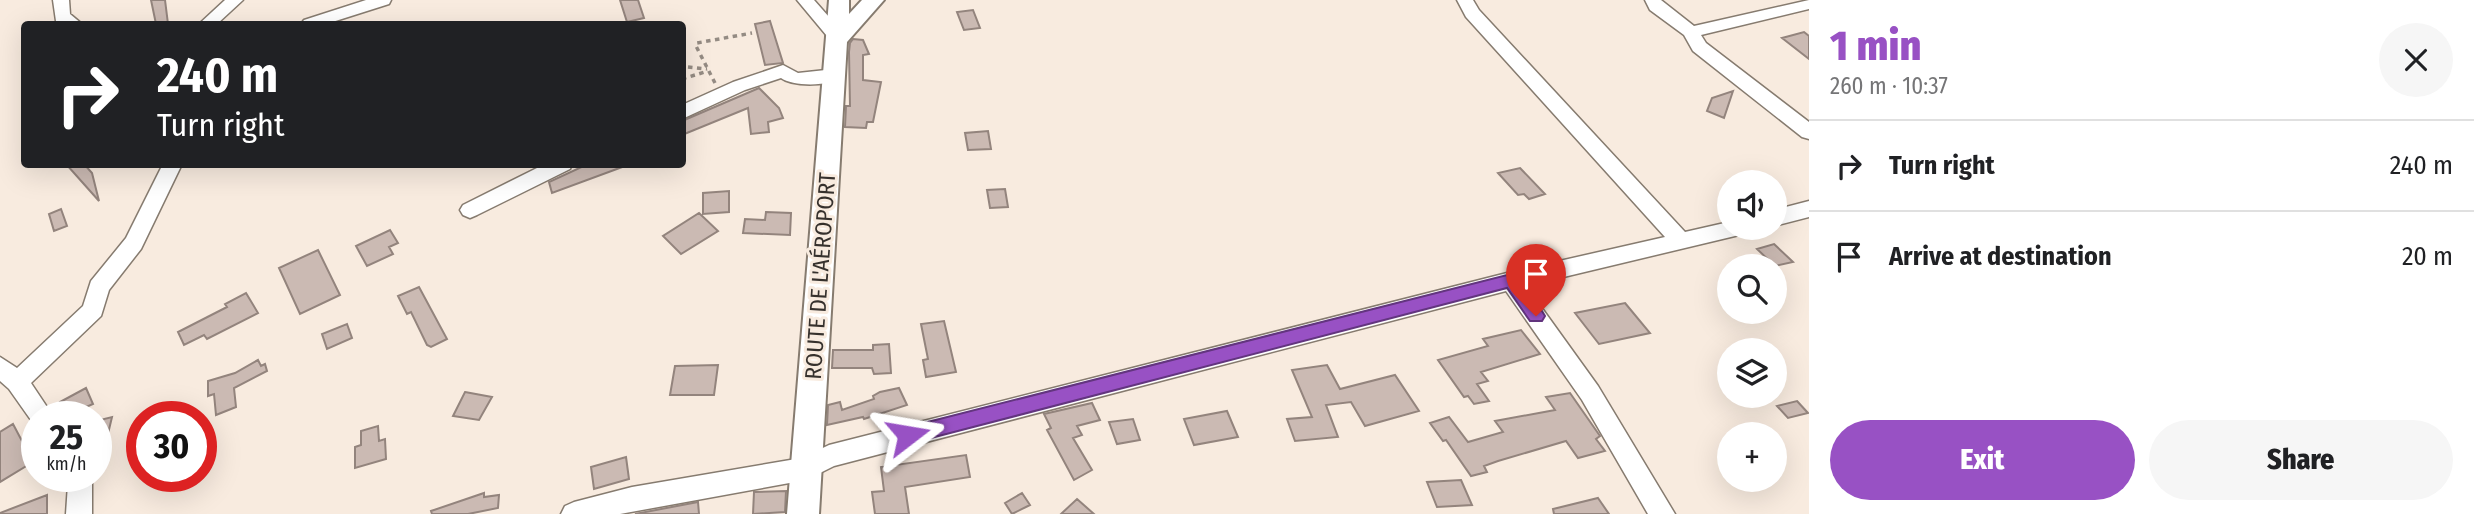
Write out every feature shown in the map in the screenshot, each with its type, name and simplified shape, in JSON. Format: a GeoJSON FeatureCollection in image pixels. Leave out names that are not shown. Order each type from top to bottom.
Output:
{"type":"FeatureCollection","features":[{"type":"Feature","properties":{"kind":"main road","name":"ROUTE DE L'AÉROPORT"},"geometry":{"type":"LineString","coordinates":[[803,514],[839,0]]}},
{"type":"Feature","properties":{"kind":"main road"},"geometry":{"type":"LineString","coordinates":[[838,38],[874,0]]}},
{"type":"Feature","properties":{"kind":"street"},"geometry":{"type":"LineString","coordinates":[[61,0],[62,17],[69,21]]}},
{"type":"Feature","properties":{"kind":"street"},"geometry":{"type":"LineString","coordinates":[[210,21],[235,0]]}},
{"type":"Feature","properties":{"kind":"street"},"geometry":{"type":"LineString","coordinates":[[319,21],[383,0]]}},
{"type":"Feature","properties":{"kind":"street"},"geometry":{"type":"LineString","coordinates":[[805,0],[838,38]]}},
{"type":"Feature","properties":{"kind":"street"},"geometry":{"type":"LineString","coordinates":[[1465,0],[1472,13],[1681,241]]}},
{"type":"Feature","properties":{"kind":"street"},"geometry":{"type":"LineString","coordinates":[[1653,0],[1656,6],[1692,32],[1699,47],[1809,132]]}},
{"type":"Feature","properties":{"kind":"street"},"geometry":{"type":"LineString","coordinates":[[1692,32],[1809,4]]}},
{"type":"Feature","properties":{"kind":"street"},"geometry":{"type":"LineString","coordinates":[[686,111],[721,94],[783,71],[795,79],[835,75]]}},
{"type":"Feature","properties":{"kind":"street"},"geometry":{"type":"LineString","coordinates":[[29,401],[9,375],[93,310],[99,287],[134,243],[171,168]]}},
{"type":"Feature","properties":{"kind":"street"},"geometry":{"type":"LineString","coordinates":[[470,210],[556,168]]}},
{"type":"Feature","properties":{"kind":"street"},"geometry":{"type":"LineString","coordinates":[[1787,215],[1809,209]]}},
{"type":"Feature","properties":{"kind":"street"},"geometry":{"type":"LineString","coordinates":[[574,514],[632,499],[806,469],[829,456],[1511,281],[1717,232]]}},
{"type":"Feature","properties":{"kind":"street"},"geometry":{"type":"LineString","coordinates":[[1511,281],[1590,393],[1662,514]]}},
{"type":"Feature","properties":{"kind":"street"},"geometry":{"type":"LineString","coordinates":[[79,492],[79,514]]}},
{"type":"Feature","properties":{"kind":"path"},"geometry":{"type":"LineString","coordinates":[[696,47],[697,43],[709,40],[752,33]]}},
{"type":"Feature","properties":{"kind":"path"},"geometry":{"type":"LineString","coordinates":[[706,34],[709,40]]}},
{"type":"Feature","properties":{"kind":"path"},"geometry":{"type":"LineString","coordinates":[[690,47],[696,47]]}},
{"type":"Feature","properties":{"kind":"path"},"geometry":{"type":"LineString","coordinates":[[696,47],[721,94]]}},
{"type":"Feature","properties":{"kind":"path"},"geometry":{"type":"LineString","coordinates":[[688,66],[708,70]]}},
{"type":"Feature","properties":{"kind":"path"},"geometry":{"type":"LineString","coordinates":[[686,78],[708,70]]}},
{"type":"Feature","properties":{"kind":"building"},"geometry":{"type":"Polygon","coordinates":[[[151,0],[165,0],[168,21],[155,21],[151,0]]]}},
{"type":"Feature","properties":{"kind":"building"},"geometry":{"type":"Polygon","coordinates":[[[620,0],[638,0],[644,18],[627,21],[620,0]]]}},
{"type":"Feature","properties":{"kind":"building"},"geometry":{"type":"Polygon","coordinates":[[[973,10],[980,28],[964,30],[957,12],[973,10]]]}},
{"type":"Feature","properties":{"kind":"building"},"geometry":{"type":"Polygon","coordinates":[[[770,21],[783,63],[765,65],[755,24],[770,21]]]}},
{"type":"Feature","properties":{"kind":"building"},"geometry":{"type":"Polygon","coordinates":[[[1804,32],[1809,36],[1809,59],[1782,38],[1804,32]]]}},
{"type":"Feature","properties":{"kind":"building"},"geometry":{"type":"Polygon","coordinates":[[[853,39],[863,40],[869,54],[863,55],[863,80],[881,82],[873,122],[867,122],[866,128],[845,127],[846,106],[850,106],[849,52],[853,39]]]}},
{"type":"Feature","properties":{"kind":"building"},"geometry":{"type":"Polygon","coordinates":[[[759,88],[779,108],[783,118],[768,122],[769,132],[751,134],[748,108],[686,133],[686,119],[759,88]]]}},
{"type":"Feature","properties":{"kind":"building"},"geometry":{"type":"Polygon","coordinates":[[[1733,91],[1724,118],[1707,111],[1712,98],[1733,91]]]}},
{"type":"Feature","properties":{"kind":"building"},"geometry":{"type":"Polygon","coordinates":[[[988,131],[991,149],[968,150],[965,133],[988,131]]]}},
{"type":"Feature","properties":{"kind":"building"},"geometry":{"type":"Polygon","coordinates":[[[70,168],[88,168],[92,173],[99,201],[70,168]]]}},
{"type":"Feature","properties":{"kind":"building"},"geometry":{"type":"Polygon","coordinates":[[[579,168],[620,168],[552,193],[549,182],[579,168]]]}},
{"type":"Feature","properties":{"kind":"building"},"geometry":{"type":"Polygon","coordinates":[[[1520,168],[1545,194],[1529,199],[1524,194],[1518,195],[1498,173],[1520,168]]]}},
{"type":"Feature","properties":{"kind":"building"},"geometry":{"type":"Polygon","coordinates":[[[1005,189],[1008,207],[990,208],[987,190],[1005,189]]]}},
{"type":"Feature","properties":{"kind":"building"},"geometry":{"type":"Polygon","coordinates":[[[729,191],[729,212],[703,214],[703,193],[729,191]]]}},
{"type":"Feature","properties":{"kind":"building"},"geometry":{"type":"Polygon","coordinates":[[[61,209],[67,226],[54,231],[49,214],[61,209]]]}},
{"type":"Feature","properties":{"kind":"building"},"geometry":{"type":"Polygon","coordinates":[[[766,212],[791,213],[790,235],[743,233],[745,219],[765,220],[766,212]]]}},
{"type":"Feature","properties":{"kind":"building"},"geometry":{"type":"Polygon","coordinates":[[[699,213],[718,231],[681,254],[663,236],[699,213]]]}},
{"type":"Feature","properties":{"kind":"building"},"geometry":{"type":"Polygon","coordinates":[[[390,230],[398,243],[389,247],[393,254],[367,266],[356,246],[390,230]]]}},
{"type":"Feature","properties":{"kind":"building"},"geometry":{"type":"Polygon","coordinates":[[[1774,244],[1785,254],[1762,254],[1757,249],[1774,244]]]}},
{"type":"Feature","properties":{"kind":"building"},"geometry":{"type":"Polygon","coordinates":[[[318,250],[340,295],[300,314],[279,268],[318,250]]]}},
{"type":"Feature","properties":{"kind":"building"},"geometry":{"type":"Polygon","coordinates":[[[419,287],[447,339],[431,347],[427,345],[411,312],[407,314],[398,296],[419,287]]]}},
{"type":"Feature","properties":{"kind":"building"},"geometry":{"type":"Polygon","coordinates":[[[246,293],[258,313],[207,339],[204,335],[184,345],[178,332],[227,307],[225,304],[246,293]]]}},
{"type":"Feature","properties":{"kind":"building"},"geometry":{"type":"Polygon","coordinates":[[[1625,303],[1650,333],[1599,344],[1575,313],[1625,303]]]}},
{"type":"Feature","properties":{"kind":"building"},"geometry":{"type":"Polygon","coordinates":[[[944,321],[956,372],[926,377],[923,360],[928,359],[921,324],[944,321]]]}},
{"type":"Feature","properties":{"kind":"building"},"geometry":{"type":"Polygon","coordinates":[[[347,324],[352,338],[327,349],[322,334],[347,324]]]}},
{"type":"Feature","properties":{"kind":"building"},"geometry":{"type":"Polygon","coordinates":[[[1521,330],[1540,354],[1481,372],[1488,381],[1477,384],[1489,401],[1474,404],[1468,396],[1464,397],[1438,360],[1488,346],[1483,339],[1521,330]]]}},
{"type":"Feature","properties":{"kind":"building"},"geometry":{"type":"Polygon","coordinates":[[[889,344],[891,373],[874,374],[872,368],[832,368],[833,350],[873,350],[873,345],[889,344]]]}},
{"type":"Feature","properties":{"kind":"building"},"geometry":{"type":"Polygon","coordinates":[[[258,360],[261,366],[265,364],[267,371],[234,388],[236,407],[217,415],[214,394],[208,396],[208,381],[235,373],[258,360]]]}},
{"type":"Feature","properties":{"kind":"building"},"geometry":{"type":"Polygon","coordinates":[[[718,365],[714,395],[670,395],[675,366],[718,365]]]}},
{"type":"Feature","properties":{"kind":"building"},"geometry":{"type":"Polygon","coordinates":[[[1327,365],[1340,389],[1395,375],[1419,411],[1365,426],[1351,402],[1326,405],[1338,437],[1295,441],[1287,419],[1312,417],[1292,370],[1327,365]]]}},
{"type":"Feature","properties":{"kind":"building"},"geometry":{"type":"Polygon","coordinates":[[[86,388],[92,401],[62,401],[86,388]]]}},
{"type":"Feature","properties":{"kind":"building"},"geometry":{"type":"Polygon","coordinates":[[[899,388],[907,405],[864,419],[863,417],[827,425],[828,405],[840,402],[842,410],[874,399],[873,396],[880,392],[899,388]]]}},
{"type":"Feature","properties":{"kind":"building"},"geometry":{"type":"Polygon","coordinates":[[[465,392],[492,397],[479,420],[453,416],[465,392]]]}},
{"type":"Feature","properties":{"kind":"building"},"geometry":{"type":"Polygon","coordinates":[[[1570,393],[1600,436],[1596,439],[1605,451],[1578,458],[1566,441],[1484,466],[1487,472],[1471,476],[1446,440],[1443,441],[1430,423],[1449,417],[1468,442],[1503,432],[1495,421],[1555,410],[1546,397],[1570,393]]]}},
{"type":"Feature","properties":{"kind":"building"},"geometry":{"type":"Polygon","coordinates":[[[1797,401],[1808,413],[1788,418],[1779,408],[1787,408],[1787,404],[1797,401]]]}},
{"type":"Feature","properties":{"kind":"building"},"geometry":{"type":"Polygon","coordinates":[[[1092,403],[1100,420],[1077,426],[1082,435],[1073,438],[1092,470],[1074,480],[1047,430],[1051,428],[1044,414],[1092,403]]]}},
{"type":"Feature","properties":{"kind":"building"},"geometry":{"type":"Polygon","coordinates":[[[1227,411],[1238,437],[1194,445],[1184,419],[1227,411]]]}},
{"type":"Feature","properties":{"kind":"building"},"geometry":{"type":"Polygon","coordinates":[[[1133,419],[1140,440],[1117,444],[1109,422],[1133,419]]]}},
{"type":"Feature","properties":{"kind":"building"},"geometry":{"type":"Polygon","coordinates":[[[13,424],[21,439],[21,469],[0,482],[0,432],[13,424]]]}},
{"type":"Feature","properties":{"kind":"building"},"geometry":{"type":"Polygon","coordinates":[[[378,426],[379,441],[385,439],[386,459],[355,468],[355,447],[361,445],[361,431],[378,426]]]}},
{"type":"Feature","properties":{"kind":"building"},"geometry":{"type":"Polygon","coordinates":[[[966,455],[970,477],[905,487],[909,514],[875,514],[872,492],[884,491],[881,467],[966,455]]]}},
{"type":"Feature","properties":{"kind":"building"},"geometry":{"type":"Polygon","coordinates":[[[626,457],[629,479],[594,489],[591,467],[626,457]]]}},
{"type":"Feature","properties":{"kind":"building"},"geometry":{"type":"Polygon","coordinates":[[[1461,480],[1472,505],[1437,507],[1427,482],[1461,480]]]}},
{"type":"Feature","properties":{"kind":"building"},"geometry":{"type":"Polygon","coordinates":[[[786,491],[785,512],[753,514],[754,492],[786,491]]]}},
{"type":"Feature","properties":{"kind":"building"},"geometry":{"type":"Polygon","coordinates":[[[484,493],[484,497],[499,495],[498,508],[468,514],[432,514],[431,511],[484,493]]]}},
{"type":"Feature","properties":{"kind":"building"},"geometry":{"type":"Polygon","coordinates":[[[1022,493],[1030,505],[1012,514],[1005,503],[1022,493]]]}},
{"type":"Feature","properties":{"kind":"building"},"geometry":{"type":"Polygon","coordinates":[[[47,495],[47,514],[0,514],[0,513],[47,495]]]}},
{"type":"Feature","properties":{"kind":"building"},"geometry":{"type":"Polygon","coordinates":[[[1598,498],[1609,514],[1554,514],[1553,509],[1598,498]]]}},
{"type":"Feature","properties":{"kind":"building"},"geometry":{"type":"Polygon","coordinates":[[[1077,499],[1094,514],[1061,514],[1077,499]]]}},
{"type":"Feature","properties":{"kind":"building"},"geometry":{"type":"Polygon","coordinates":[[[698,502],[699,514],[635,514],[698,502]]]}},
{"type":"Feature","properties":{"kind":"route"},"geometry":{"type":"LineString","coordinates":[[908,435],[1511,281],[1536,316]]}}]}
